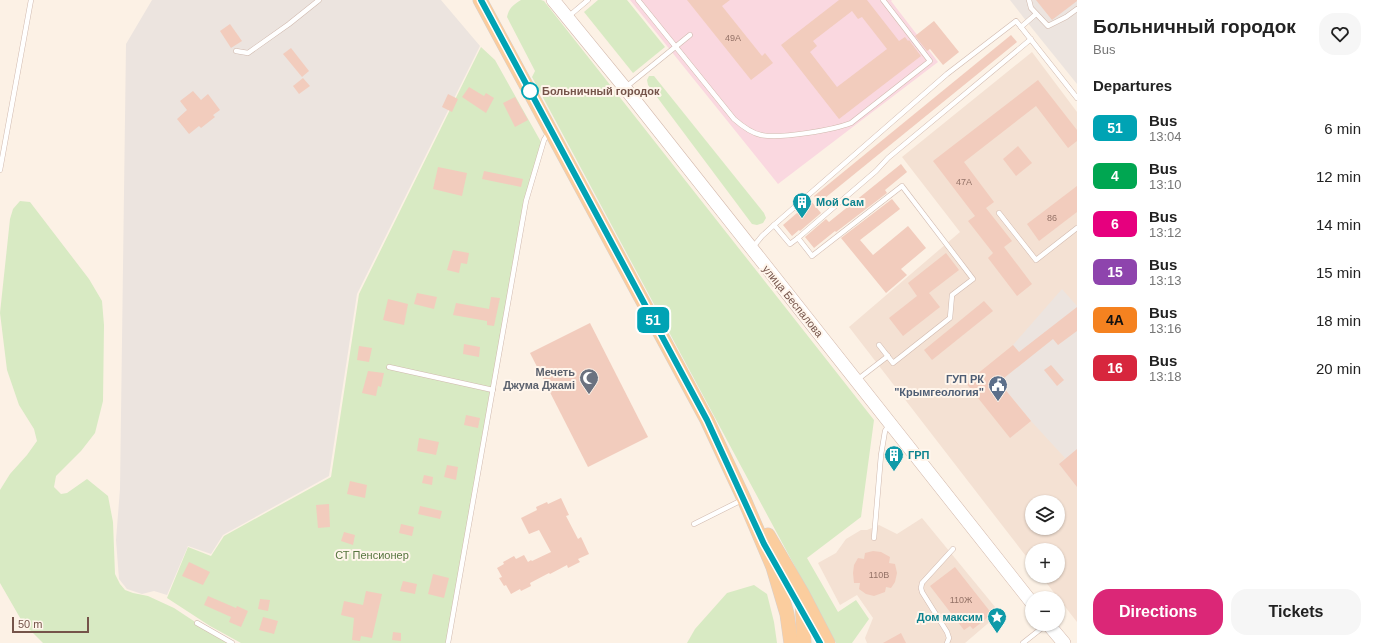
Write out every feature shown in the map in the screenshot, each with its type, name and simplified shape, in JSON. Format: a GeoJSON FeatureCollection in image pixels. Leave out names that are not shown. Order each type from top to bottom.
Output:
{"type":"FeatureCollection","features":[{"type":"Feature","properties":{"kind":"main road"},"geometry":{"type":"LineString","coordinates":[[480,0],[707,420],[764,544],[787,614],[791,643]]}},
{"type":"Feature","properties":{"kind":"main road","name":"улица Беспалова"},"geometry":{"type":"LineString","coordinates":[[553,0],[625,88],[1025,594]]}},
{"type":"Feature","properties":{"kind":"main road"},"geometry":{"type":"LineString","coordinates":[[728,464],[802,593],[828,643]]}},
{"type":"Feature","properties":{"kind":"main road"},"geometry":{"type":"LineString","coordinates":[[764,544],[820,643]]}},
{"type":"Feature","properties":{"kind":"main road"},"geometry":{"type":"LineString","coordinates":[[802,593],[804,643]]}},
{"type":"Feature","properties":{"kind":"main road"},"geometry":{"type":"LineString","coordinates":[[1054,631],[1064,643]]}},
{"type":"Feature","properties":{"kind":"lane"},"geometry":{"type":"LineString","coordinates":[[0,170],[31,0]]}},
{"type":"Feature","properties":{"kind":"lane"},"geometry":{"type":"LineString","coordinates":[[236,51],[248,53],[290,24],[319,0]]}},
{"type":"Feature","properties":{"kind":"lane"},"geometry":{"type":"LineString","coordinates":[[567,17],[588,0]]}},
{"type":"Feature","properties":{"kind":"lane"},"geometry":{"type":"LineString","coordinates":[[638,0],[734,119],[744,128],[761,135],[776,136],[826,130],[850,123],[930,61],[883,0]]}},
{"type":"Feature","properties":{"kind":"lane"},"geometry":{"type":"LineString","coordinates":[[1029,0],[1031,8],[1048,26],[1066,17],[1077,8]]}},
{"type":"Feature","properties":{"kind":"lane"},"geometry":{"type":"LineString","coordinates":[[1021,27],[1036,14]]}},
{"type":"Feature","properties":{"kind":"lane"},"geometry":{"type":"LineString","coordinates":[[752,249],[762,236],[774,225],[947,74],[1016,21],[1077,98]]}},
{"type":"Feature","properties":{"kind":"lane"},"geometry":{"type":"LineString","coordinates":[[625,88],[690,35]]}},
{"type":"Feature","properties":{"kind":"lane"},"geometry":{"type":"LineString","coordinates":[[774,225],[790,244],[876,171],[888,158],[1031,39]]}},
{"type":"Feature","properties":{"kind":"lane"},"geometry":{"type":"LineString","coordinates":[[448,643],[526,201],[544,140],[550,130]]}},
{"type":"Feature","properties":{"kind":"lane"},"geometry":{"type":"LineString","coordinates":[[798,238],[812,256],[902,186],[973,279],[952,294],[950,318],[893,364],[879,345]]}},
{"type":"Feature","properties":{"kind":"lane"},"geometry":{"type":"LineString","coordinates":[[1000,213],[1036,260],[1077,228]]}},
{"type":"Feature","properties":{"kind":"lane"},"geometry":{"type":"LineString","coordinates":[[856,380],[888,356]]}},
{"type":"Feature","properties":{"kind":"lane"},"geometry":{"type":"LineString","coordinates":[[389,367],[493,390]]}},
{"type":"Feature","properties":{"kind":"lane"},"geometry":{"type":"LineString","coordinates":[[874,538],[884,431],[890,424]]}},
{"type":"Feature","properties":{"kind":"lane"},"geometry":{"type":"LineString","coordinates":[[694,524],[744,499]]}},
{"type":"Feature","properties":{"kind":"lane"},"geometry":{"type":"LineString","coordinates":[[947,643],[949,638],[948,632],[922,592],[921,588],[922,583],[953,549]]}},
{"type":"Feature","properties":{"kind":"lane"},"geometry":{"type":"LineString","coordinates":[[197,623],[232,643]]}},
{"type":"Feature","properties":{"kind":"lane"},"geometry":{"type":"LineString","coordinates":[[1023,643],[1039,631]]}},
{"type":"Feature","properties":{"kind":"shaded area"},"geometry":{"type":"Polygon","coordinates":[[[152,0],[441,0],[480,46],[357,294],[329,476],[223,535],[211,554],[188,546],[167,595],[154,591],[142,594],[127,589],[119,579],[116,540],[120,489],[126,44],[152,0]]]}},
{"type":"Feature","properties":{"kind":"shaded area"},"geometry":{"type":"Polygon","coordinates":[[[630,0],[892,0],[891,1],[938,62],[778,184],[630,0]]]}},
{"type":"Feature","properties":{"kind":"shaded area"},"geometry":{"type":"Polygon","coordinates":[[[1010,0],[1077,0],[1077,84],[1027,22],[1010,0]]]}},
{"type":"Feature","properties":{"kind":"shaded area"},"geometry":{"type":"Polygon","coordinates":[[[1032,52],[1077,112],[1077,622],[1065,607],[1065,591],[1053,591],[1046,583],[1065,583],[1065,543],[1025,543],[1025,555],[849,327],[960,232],[902,157],[1032,52]]]}},
{"type":"Feature","properties":{"kind":"shaded area"},"geometry":{"type":"Polygon","coordinates":[[[1062,289],[1077,306],[1077,487],[1059,464],[1065,458],[1031,421],[999,382],[1026,360],[1013,345],[1062,289]]]}},
{"type":"Feature","properties":{"kind":"shaded area"},"geometry":{"type":"Polygon","coordinates":[[[922,518],[1000,613],[965,643],[867,643],[865,638],[873,618],[857,595],[840,605],[818,563],[836,553],[846,539],[861,530],[867,530],[879,525],[897,534],[922,518]]]}},
{"type":"Feature","properties":{"kind":"green space"},"geometry":{"type":"Polygon","coordinates":[[[521,0],[544,1],[874,420],[861,517],[807,558],[838,612],[856,600],[869,619],[852,643],[836,643],[532,77],[535,71],[507,17],[512,7],[521,0]]]}},
{"type":"Feature","properties":{"kind":"green space"},"geometry":{"type":"Polygon","coordinates":[[[598,0],[627,0],[665,47],[633,73],[584,12],[598,0]]]}},
{"type":"Feature","properties":{"kind":"green space","name":"СТ Пенсионер"},"geometry":{"type":"Polygon","coordinates":[[[481,47],[495,60],[541,142],[525,200],[446,643],[241,643],[210,626],[167,598],[188,547],[211,556],[224,536],[331,477],[359,294],[481,47]]]}},
{"type":"Feature","properties":{"kind":"green space"},"geometry":{"type":"Polygon","coordinates":[[[649,76],[654,76],[764,213],[766,218],[763,223],[757,225],[752,224],[648,85],[647,80],[649,76]]]}},
{"type":"Feature","properties":{"kind":"green space"},"geometry":{"type":"Polygon","coordinates":[[[20,201],[30,202],[89,279],[102,301],[104,325],[103,401],[95,433],[81,451],[56,476],[54,487],[61,494],[67,493],[87,479],[108,496],[113,522],[115,574],[120,584],[125,590],[148,596],[174,608],[227,643],[43,643],[23,623],[0,583],[0,490],[10,474],[37,441],[34,429],[19,405],[7,370],[0,313],[10,219],[13,209],[20,201]]]}},
{"type":"Feature","properties":{"kind":"green space"},"geometry":{"type":"Polygon","coordinates":[[[754,585],[767,594],[774,622],[777,643],[687,643],[695,629],[727,593],[754,585]]]}},
{"type":"Feature","properties":{"kind":"building"},"geometry":{"type":"Polygon","coordinates":[[[687,0],[730,0],[722,6],[762,56],[765,53],[773,63],[751,80],[687,0]]]}},
{"type":"Feature","properties":{"kind":"building"},"geometry":{"type":"Polygon","coordinates":[[[839,0],[867,0],[899,41],[905,37],[921,56],[839,119],[781,45],[839,0]],[[852,11],[813,41],[817,46],[810,52],[837,87],[887,49],[862,17],[858,19],[852,11]]]}},
{"type":"Feature","properties":{"kind":"building"},"geometry":{"type":"Polygon","coordinates":[[[1036,0],[1077,0],[1077,1],[1052,20],[1036,0]]]}},
{"type":"Feature","properties":{"kind":"building"},"geometry":{"type":"Polygon","coordinates":[[[934,21],[959,52],[943,65],[930,49],[927,51],[915,36],[934,21]]]}},
{"type":"Feature","properties":{"kind":"building"},"geometry":{"type":"Polygon","coordinates":[[[230,24],[242,41],[231,48],[220,31],[230,24]]]}},
{"type":"Feature","properties":{"kind":"building"},"geometry":{"type":"Polygon","coordinates":[[[1011,35],[1017,42],[820,202],[814,196],[1011,35]]]}},
{"type":"Feature","properties":{"kind":"building"},"geometry":{"type":"Polygon","coordinates":[[[291,48],[309,71],[302,77],[283,54],[291,48]]]}},
{"type":"Feature","properties":{"kind":"building"},"geometry":{"type":"Polygon","coordinates":[[[303,78],[310,86],[299,94],[293,86],[303,78]]]}},
{"type":"Feature","properties":{"kind":"building"},"geometry":{"type":"Polygon","coordinates":[[[1038,80],[1077,130],[1077,141],[1068,148],[1036,106],[964,162],[994,202],[986,208],[1012,241],[1004,247],[1032,284],[1017,296],[988,258],[993,253],[968,221],[975,216],[933,161],[1038,80]]]}},
{"type":"Feature","properties":{"kind":"building"},"geometry":{"type":"Polygon","coordinates":[[[469,87],[484,96],[486,93],[494,98],[486,113],[462,97],[469,87]]]}},
{"type":"Feature","properties":{"kind":"building"},"geometry":{"type":"Polygon","coordinates":[[[193,91],[201,100],[208,94],[220,110],[213,115],[215,117],[201,128],[199,126],[189,134],[177,119],[187,110],[180,101],[193,91]]]}},
{"type":"Feature","properties":{"kind":"building"},"geometry":{"type":"Polygon","coordinates":[[[448,94],[458,99],[452,112],[442,107],[448,94]]]}},
{"type":"Feature","properties":{"kind":"building"},"geometry":{"type":"Polygon","coordinates":[[[515,97],[528,120],[515,127],[503,103],[515,97]]]}},
{"type":"Feature","properties":{"kind":"building"},"geometry":{"type":"Polygon","coordinates":[[[1018,146],[1032,163],[1016,176],[1003,159],[1018,146]]]}},
{"type":"Feature","properties":{"kind":"building"},"geometry":{"type":"Polygon","coordinates":[[[901,164],[907,172],[885,190],[887,193],[814,248],[805,237],[826,219],[829,222],[901,164]]]}},
{"type":"Feature","properties":{"kind":"building"},"geometry":{"type":"Polygon","coordinates":[[[438,167],[467,173],[462,196],[433,189],[438,167]]]}},
{"type":"Feature","properties":{"kind":"building"},"geometry":{"type":"Polygon","coordinates":[[[484,171],[523,179],[521,187],[482,179],[484,171]]]}},
{"type":"Feature","properties":{"kind":"building"},"geometry":{"type":"Polygon","coordinates":[[[1077,186],[1077,212],[1039,241],[1027,224],[1077,186]]]}},
{"type":"Feature","properties":{"kind":"building"},"geometry":{"type":"Polygon","coordinates":[[[892,199],[900,209],[860,240],[873,255],[908,226],[926,248],[901,269],[907,275],[886,293],[841,238],[892,199]]]}},
{"type":"Feature","properties":{"kind":"building","name":"Мой Сам"},"geometry":{"type":"Polygon","coordinates":[[[811,201],[821,213],[792,236],[783,225],[811,201]]]}},
{"type":"Feature","properties":{"kind":"building"},"geometry":{"type":"Polygon","coordinates":[[[453,250],[469,253],[467,264],[461,263],[459,273],[447,270],[453,250]]]}},
{"type":"Feature","properties":{"kind":"building"},"geometry":{"type":"Polygon","coordinates":[[[946,253],[959,270],[929,293],[940,307],[903,336],[889,318],[917,296],[908,283],[946,253]]]}},
{"type":"Feature","properties":{"kind":"building"},"geometry":{"type":"Polygon","coordinates":[[[417,293],[437,297],[434,309],[414,304],[417,293]]]}},
{"type":"Feature","properties":{"kind":"building"},"geometry":{"type":"Polygon","coordinates":[[[491,297],[500,298],[494,326],[487,325],[487,321],[453,315],[456,303],[489,309],[491,297]]]}},
{"type":"Feature","properties":{"kind":"building"},"geometry":{"type":"Polygon","coordinates":[[[388,299],[408,304],[404,325],[383,320],[388,299]]]}},
{"type":"Feature","properties":{"kind":"building"},"geometry":{"type":"Polygon","coordinates":[[[984,301],[993,311],[932,360],[924,350],[984,301]]]}},
{"type":"Feature","properties":{"kind":"building","name":"ГУП РК \"Крымгеология\""},"geometry":{"type":"Polygon","coordinates":[[[1077,307],[1077,331],[1058,345],[1053,339],[999,382],[1031,421],[1010,438],[966,383],[1013,345],[1019,352],[1077,307]]]}},
{"type":"Feature","properties":{"kind":"building","name":"Мечеть Джума Джамі"},"geometry":{"type":"Polygon","coordinates":[[[590,323],[648,437],[588,467],[530,353],[590,323]]]}},
{"type":"Feature","properties":{"kind":"building"},"geometry":{"type":"Polygon","coordinates":[[[464,344],[480,347],[479,357],[463,354],[464,344]]]}},
{"type":"Feature","properties":{"kind":"building"},"geometry":{"type":"Polygon","coordinates":[[[359,346],[372,348],[369,362],[357,360],[359,346]]]}},
{"type":"Feature","properties":{"kind":"building"},"geometry":{"type":"Polygon","coordinates":[[[1051,365],[1064,380],[1057,386],[1044,370],[1051,365]]]}},
{"type":"Feature","properties":{"kind":"building"},"geometry":{"type":"Polygon","coordinates":[[[368,371],[384,373],[381,387],[378,386],[376,396],[362,393],[368,371]]]}},
{"type":"Feature","properties":{"kind":"building"},"geometry":{"type":"Polygon","coordinates":[[[466,415],[480,418],[478,428],[464,425],[466,415]]]}},
{"type":"Feature","properties":{"kind":"building"},"geometry":{"type":"Polygon","coordinates":[[[419,438],[439,442],[436,455],[417,451],[419,438]]]}},
{"type":"Feature","properties":{"kind":"building"},"geometry":{"type":"Polygon","coordinates":[[[1077,449],[1077,487],[1059,464],[1077,449]]]}},
{"type":"Feature","properties":{"kind":"building"},"geometry":{"type":"Polygon","coordinates":[[[447,465],[458,467],[456,480],[444,477],[447,465]]]}},
{"type":"Feature","properties":{"kind":"building"},"geometry":{"type":"Polygon","coordinates":[[[424,475],[433,477],[432,485],[422,483],[424,475]]]}},
{"type":"Feature","properties":{"kind":"building"},"geometry":{"type":"Polygon","coordinates":[[[350,481],[367,485],[365,498],[347,494],[350,481]]]}},
{"type":"Feature","properties":{"kind":"building"},"geometry":{"type":"Polygon","coordinates":[[[561,498],[569,515],[566,516],[578,539],[581,537],[589,554],[578,559],[580,562],[568,568],[567,565],[550,574],[549,573],[530,583],[531,586],[521,591],[520,589],[511,594],[506,585],[504,586],[499,578],[502,577],[497,568],[504,564],[503,562],[514,556],[516,559],[524,555],[528,562],[551,552],[539,530],[529,534],[521,518],[537,510],[536,507],[547,502],[548,504],[561,498]]]}},
{"type":"Feature","properties":{"kind":"building"},"geometry":{"type":"Polygon","coordinates":[[[329,504],[330,527],[318,528],[316,505],[329,504]]]}},
{"type":"Feature","properties":{"kind":"building"},"geometry":{"type":"Polygon","coordinates":[[[420,506],[442,511],[440,519],[418,514],[420,506]]]}},
{"type":"Feature","properties":{"kind":"building"},"geometry":{"type":"Polygon","coordinates":[[[401,524],[414,527],[412,536],[399,533],[401,524]]]}},
{"type":"Feature","properties":{"kind":"building"},"geometry":{"type":"Polygon","coordinates":[[[344,532],[355,535],[353,545],[341,541],[344,532]]]}},
{"type":"Feature","properties":{"kind":"building"},"geometry":{"type":"Polygon","coordinates":[[[873,551],[881,552],[890,557],[889,563],[895,564],[897,573],[895,582],[891,588],[886,587],[885,592],[874,596],[866,594],[859,589],[860,583],[854,583],[853,573],[854,565],[858,558],[864,559],[865,553],[873,551]]]}},
{"type":"Feature","properties":{"kind":"building"},"geometry":{"type":"Polygon","coordinates":[[[189,562],[210,572],[203,585],[182,576],[189,562]]]}},
{"type":"Feature","properties":{"kind":"building"},"geometry":{"type":"Polygon","coordinates":[[[955,567],[992,614],[973,629],[970,626],[964,630],[930,586],[955,567]]]}},
{"type":"Feature","properties":{"kind":"building"},"geometry":{"type":"Polygon","coordinates":[[[433,574],[449,578],[444,598],[428,594],[433,574]]]}},
{"type":"Feature","properties":{"kind":"building"},"geometry":{"type":"Polygon","coordinates":[[[403,581],[417,584],[415,594],[400,591],[403,581]]]}},
{"type":"Feature","properties":{"kind":"building"},"geometry":{"type":"Polygon","coordinates":[[[366,591],[382,594],[372,638],[361,636],[360,641],[352,640],[354,618],[341,615],[344,601],[363,605],[366,591]]]}},
{"type":"Feature","properties":{"kind":"building"},"geometry":{"type":"Polygon","coordinates":[[[208,596],[236,608],[237,606],[248,611],[241,627],[229,622],[231,617],[204,605],[208,596]]]}},
{"type":"Feature","properties":{"kind":"building"},"geometry":{"type":"Polygon","coordinates":[[[260,599],[270,600],[268,611],[258,609],[260,599]]]}},
{"type":"Feature","properties":{"kind":"building"},"geometry":{"type":"Polygon","coordinates":[[[263,617],[278,621],[274,634],[259,630],[263,617]]]}},
{"type":"Feature","properties":{"kind":"building"},"geometry":{"type":"Polygon","coordinates":[[[393,632],[401,633],[401,641],[392,640],[393,632]]]}},
{"type":"Feature","properties":{"kind":"building"},"geometry":{"type":"Polygon","coordinates":[[[901,633],[906,643],[883,643],[901,633]]]}},
{"type":"Feature","properties":{"kind":"bus line","name":"51"},"geometry":{"type":"LineString","coordinates":[[481,0],[707,420],[764,544],[820,643]]}},
{"type":"Feature","properties":{"kind":"place","name":"Больничный городок"},"geometry":{"type":"Point","coordinates":[530,91]}},
{"type":"Feature","properties":{"kind":"place","name":"Мой Сам"},"geometry":{"type":"Point","coordinates":[802,219]}},
{"type":"Feature","properties":{"kind":"place","name":"Мечеть Джума Джамі"},"geometry":{"type":"Point","coordinates":[589,395]}},
{"type":"Feature","properties":{"kind":"place","name":"ГУП РК \"Крымгеология\""},"geometry":{"type":"Point","coordinates":[998,402]}},
{"type":"Feature","properties":{"kind":"place","name":"ГРП"},"geometry":{"type":"Point","coordinates":[894,472]}},
{"type":"Feature","properties":{"kind":"place","name":"Дом максим"},"geometry":{"type":"Point","coordinates":[997,634]}}]}
